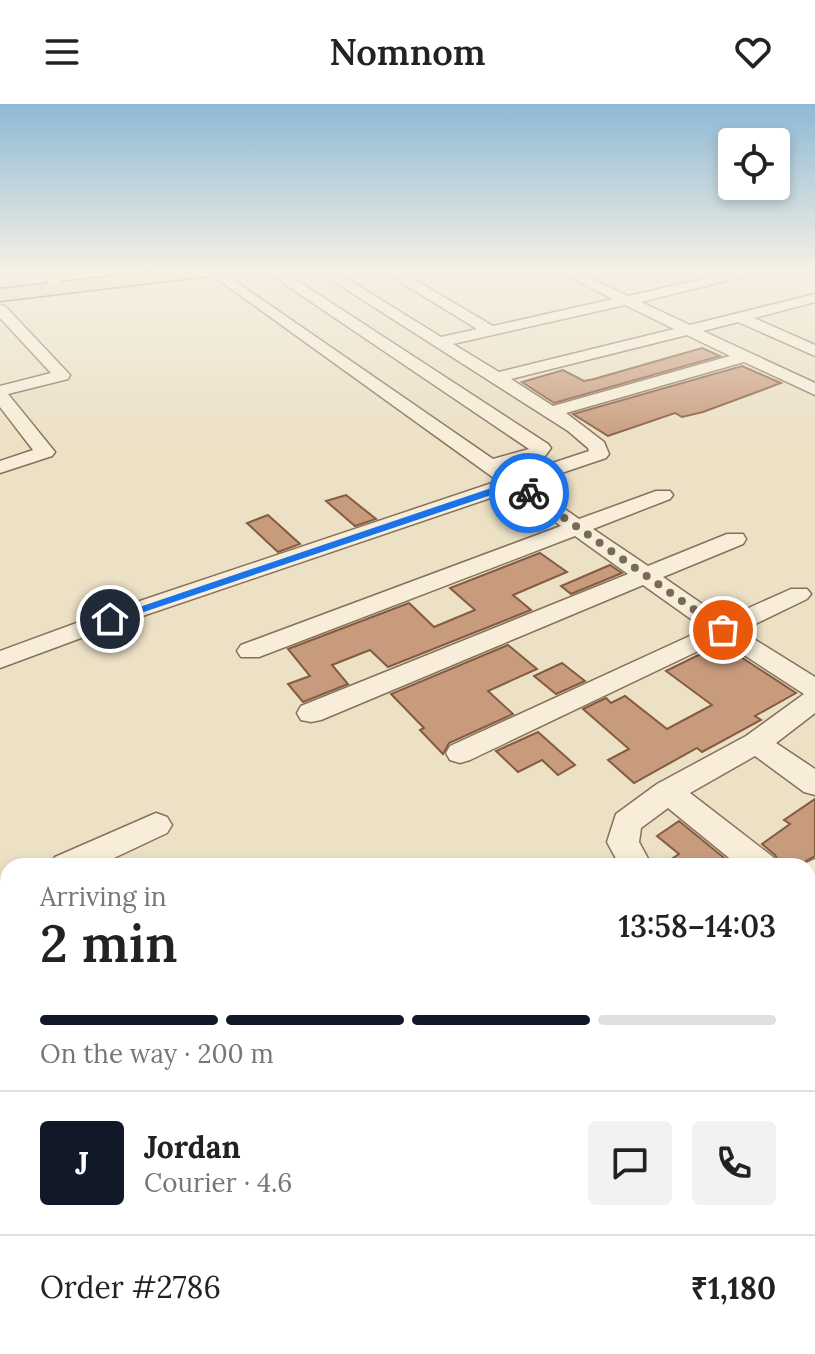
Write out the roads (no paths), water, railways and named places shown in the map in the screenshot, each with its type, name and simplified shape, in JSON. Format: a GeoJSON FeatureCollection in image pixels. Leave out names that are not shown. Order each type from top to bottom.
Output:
{"type":"FeatureCollection","features":[{"type":"Feature","properties":{"kind":"street"},"geometry":{"type":"LineString","coordinates":[[0,467],[45,452],[9,421],[0,393],[62,375],[18,328]]}},
{"type":"Feature","properties":{"kind":"street"},"geometry":{"type":"LineString","coordinates":[[296,328],[723,630],[815,689]]}},
{"type":"Feature","properties":{"kind":"street"},"geometry":{"type":"LineString","coordinates":[[360,328],[541,448],[538,452],[491,466]]}},
{"type":"Feature","properties":{"kind":"street"},"geometry":{"type":"LineString","coordinates":[[0,660],[110,619],[599,454],[597,446],[551,412],[418,328]]}},
{"type":"Feature","properties":{"kind":"street"},"geometry":{"type":"LineString","coordinates":[[682,328],[815,390]]}},
{"type":"Feature","properties":{"kind":"street"},"geometry":{"type":"LineString","coordinates":[[496,378],[697,328]]}},
{"type":"Feature","properties":{"kind":"street"},"geometry":{"type":"LineString","coordinates":[[764,328],[815,351]]}},
{"type":"Feature","properties":{"kind":"street"},"geometry":{"type":"LineString","coordinates":[[440,342],[498,329]]}},
{"type":"Feature","properties":{"kind":"street"},"geometry":{"type":"LineString","coordinates":[[786,338],[815,331]]}},
{"type":"Feature","properties":{"kind":"street"},"geometry":{"type":"LineString","coordinates":[[551,412],[744,357]]}},
{"type":"Feature","properties":{"kind":"street"},"geometry":{"type":"LineString","coordinates":[[436,378],[478,366]]}},
{"type":"Feature","properties":{"kind":"street"},"geometry":{"type":"LineString","coordinates":[[250,651],[580,529],[663,495]]}},
{"type":"Feature","properties":{"kind":"street"},"geometry":{"type":"LineString","coordinates":[[311,713],[735,539]]}},
{"type":"Feature","properties":{"kind":"street"},"geometry":{"type":"LineString","coordinates":[[460,753],[799,594]]}},
{"type":"Feature","properties":{"kind":"street"},"geometry":{"type":"LineString","coordinates":[[632,858],[623,842],[627,822],[668,792],[756,743],[815,699]]}},
{"type":"Feature","properties":{"kind":"street"},"geometry":{"type":"LineString","coordinates":[[756,743],[815,784]]}},
{"type":"Feature","properties":{"kind":"street"},"geometry":{"type":"LineString","coordinates":[[668,792],[752,858]]}},
{"type":"Feature","properties":{"kind":"street"},"geometry":{"type":"LineString","coordinates":[[84,858],[156,825]]}}]}
